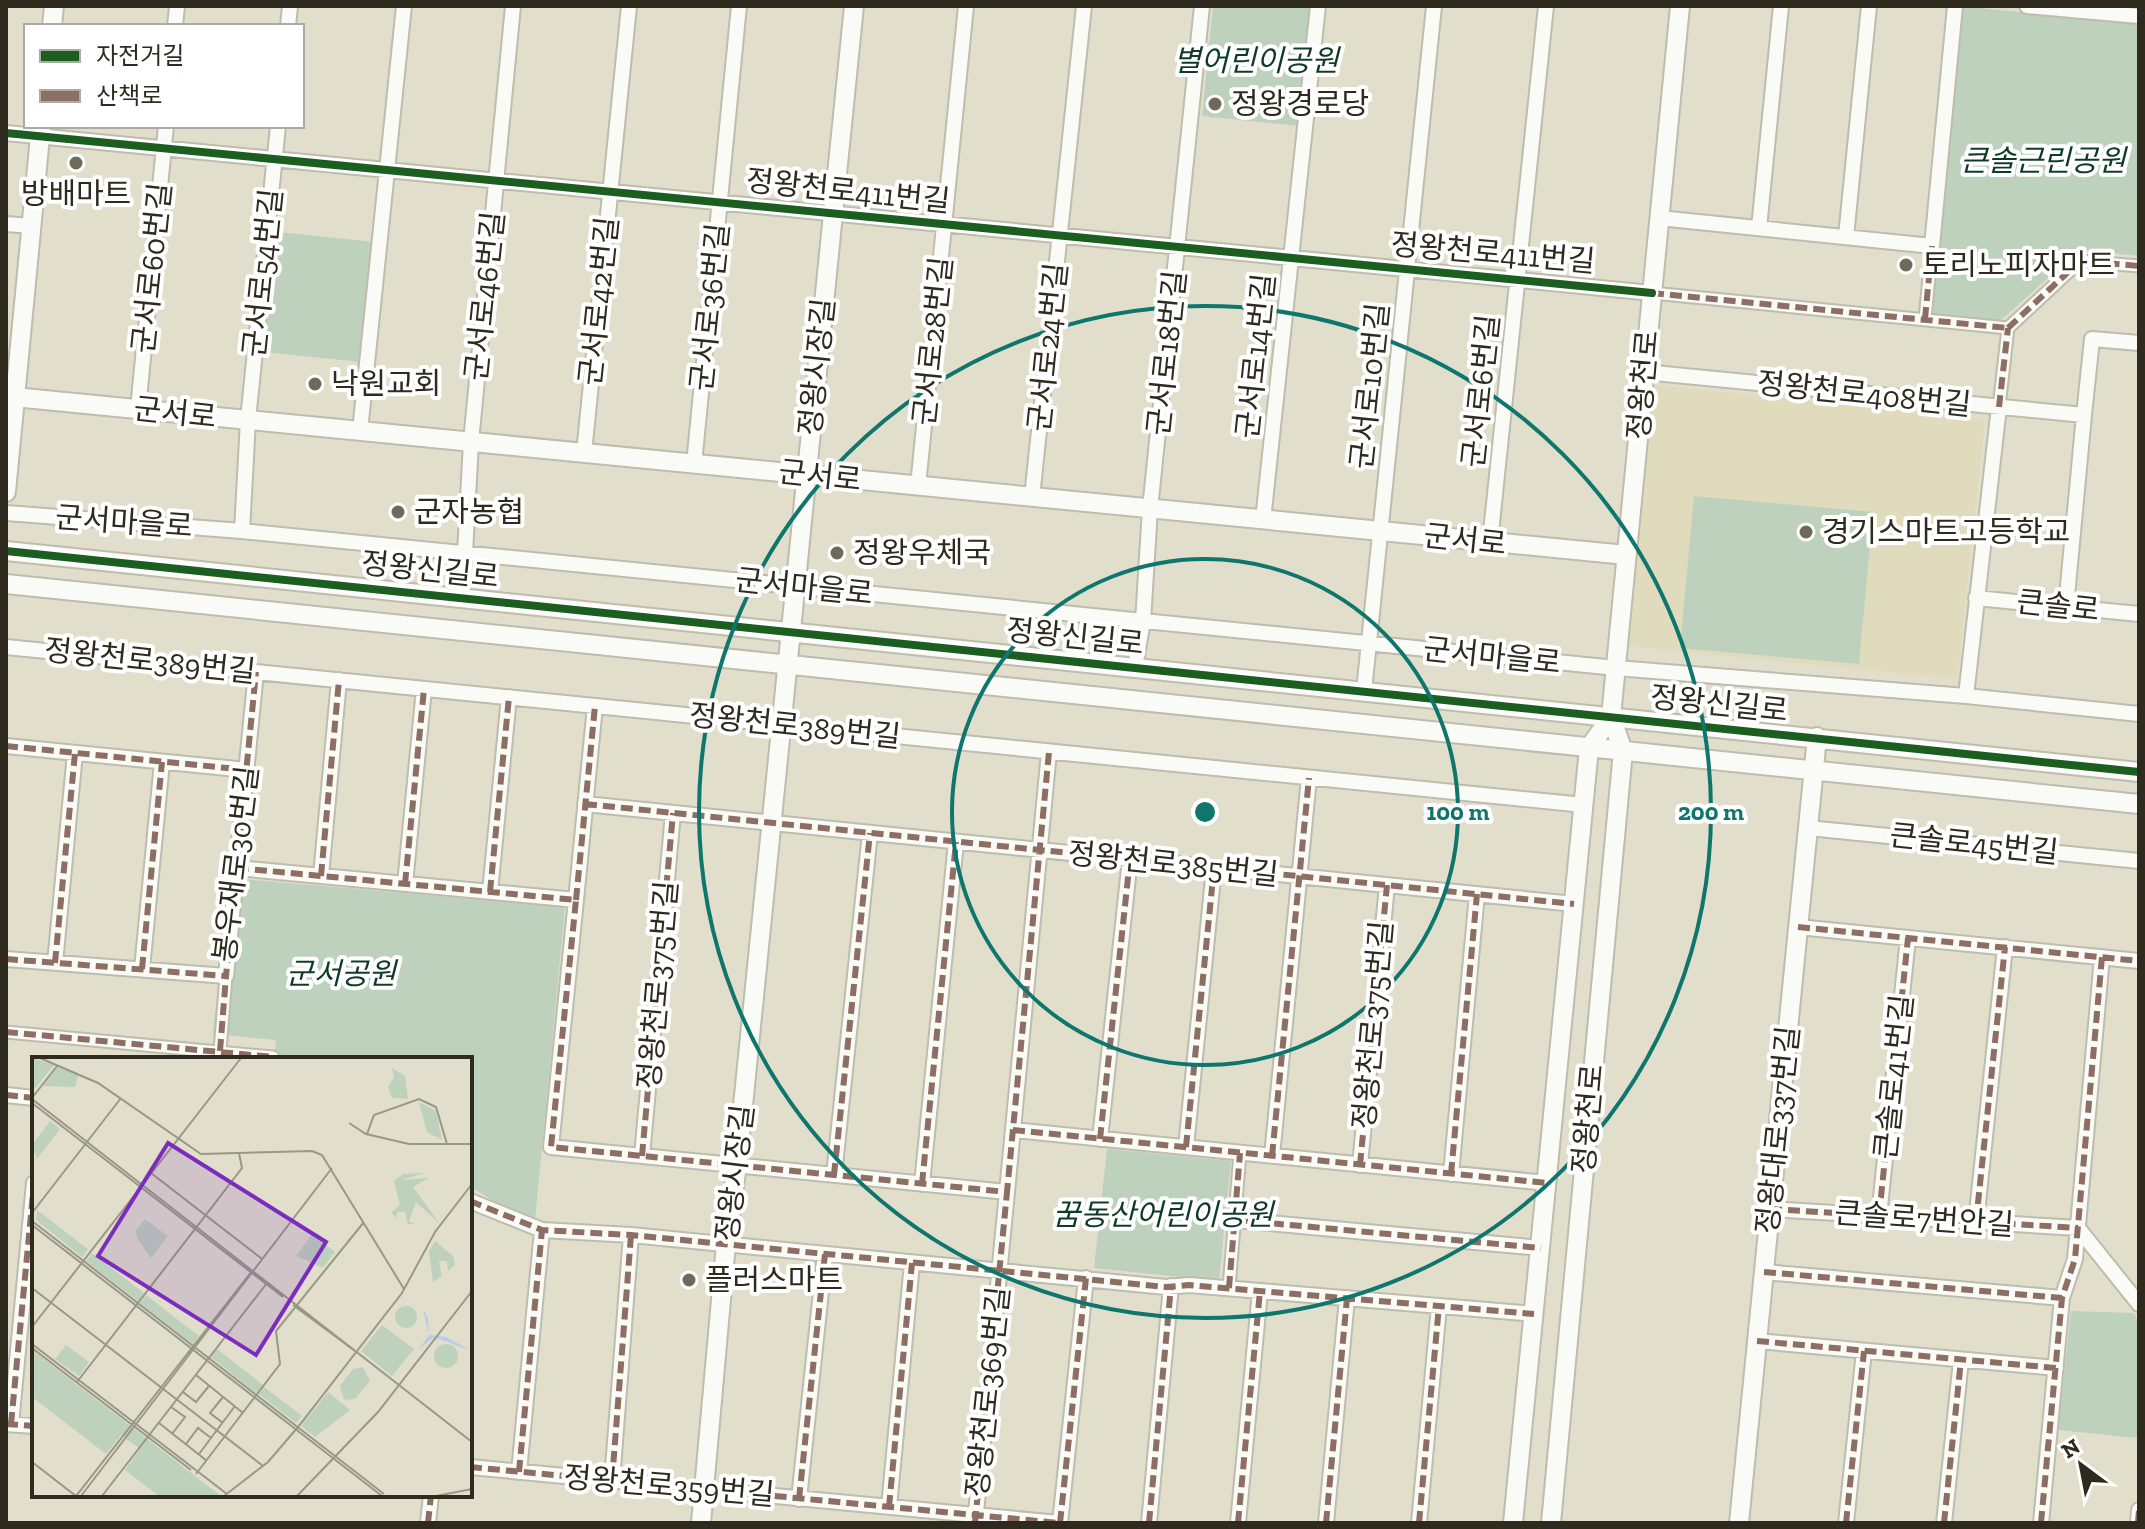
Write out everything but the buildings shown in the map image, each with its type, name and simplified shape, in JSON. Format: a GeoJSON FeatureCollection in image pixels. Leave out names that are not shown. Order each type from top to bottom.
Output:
{"type":"FeatureCollection","features":[{"type":"Feature","properties":{"kind":"street"},"geometry":{"type":"LineString","coordinates":[[360,431],[404,6]]}},
{"type":"Feature","properties":{"kind":"street","name":"군서로46번길"},"geometry":{"type":"LineString","coordinates":[[471,442],[513,6]]}},
{"type":"Feature","properties":{"kind":"street","name":"군서로42번길"},"geometry":{"type":"LineString","coordinates":[[584,453],[629,6]]}},
{"type":"Feature","properties":{"kind":"street","name":"군서로36번길"},"geometry":{"type":"LineString","coordinates":[[694,464],[739,6]]}},
{"type":"Feature","properties":{"kind":"street","name":"정왕시장길"},"geometry":{"type":"LineString","coordinates":[[701,1523],[726,1244],[737,1165],[854,6]]}},
{"type":"Feature","properties":{"kind":"street","name":"군서로28번길"},"geometry":{"type":"LineString","coordinates":[[918,486],[966,6]]}},
{"type":"Feature","properties":{"kind":"street","name":"군서로24번길"},"geometry":{"type":"LineString","coordinates":[[1032,497],[1084,6]]}},
{"type":"Feature","properties":{"kind":"street","name":"군서로18번길"},"geometry":{"type":"LineString","coordinates":[[1150,509],[1202,6]]}},
{"type":"Feature","properties":{"kind":"street","name":"군서로14번길"},"geometry":{"type":"LineString","coordinates":[[1263,520],[1318,6]]}},
{"type":"Feature","properties":{"kind":"street","name":"군서로10번길"},"geometry":{"type":"LineString","coordinates":[[1380,531],[1434,6]]}},
{"type":"Feature","properties":{"kind":"street","name":"군서로6번길"},"geometry":{"type":"LineString","coordinates":[[1490,542],[1546,6]]}},
{"type":"Feature","properties":{"kind":"street","name":"정왕천로"},"geometry":{"type":"LineString","coordinates":[[1551,1523],[1623,751],[1611,717],[1680,6]]}},
{"type":"Feature","properties":{"kind":"street"},"geometry":{"type":"LineString","coordinates":[[1759,228],[1781,6]]}},
{"type":"Feature","properties":{"kind":"street"},"geometry":{"type":"LineString","coordinates":[[1846,237],[1869,6]]}},
{"type":"Feature","properties":{"kind":"street"},"geometry":{"type":"LineString","coordinates":[[1925,319],[1955,6]]}},
{"type":"Feature","properties":{"kind":"street"},"geometry":{"type":"LineString","coordinates":[[2027,6],[2139,16]]}},
{"type":"Feature","properties":{"kind":"street","name":"군서로60번길"},"geometry":{"type":"LineString","coordinates":[[138,409],[166,128]]}},
{"type":"Feature","properties":{"kind":"street","name":"군서로54번길"},"geometry":{"type":"LineString","coordinates":[[248,420],[278,128]]}},
{"type":"Feature","properties":{"kind":"street"},"geometry":{"type":"LineString","coordinates":[[6,492],[10,397],[41,131]]}},
{"type":"Feature","properties":{"kind":"street","name":"정왕천로411번길"},"geometry":{"type":"LineString","coordinates":[[6,133],[41,131],[164,149],[1652,293]]}},
{"type":"Feature","properties":{"kind":"street"},"geometry":{"type":"LineString","coordinates":[[1659,218],[1932,246]]}},
{"type":"Feature","properties":{"kind":"street"},"geometry":{"type":"LineString","coordinates":[[6,224],[31,226]]}},
{"type":"Feature","properties":{"kind":"street"},"geometry":{"type":"LineString","coordinates":[[1966,696],[2008,328],[2080,261],[2139,266]]}},
{"type":"Feature","properties":{"kind":"street"},"geometry":{"type":"LineString","coordinates":[[1652,293],[2008,328]]}},
{"type":"Feature","properties":{"kind":"street"},"geometry":{"type":"LineString","coordinates":[[2066,607],[2092,339],[2139,343]]}},
{"type":"Feature","properties":{"kind":"street","name":"정왕천로408번길"},"geometry":{"type":"LineString","coordinates":[[1644,372],[2084,415]]}},
{"type":"Feature","properties":{"kind":"street","name":"군서로"},"geometry":{"type":"LineString","coordinates":[[10,397],[1626,555]]}},
{"type":"Feature","properties":{"kind":"street"},"geometry":{"type":"LineString","coordinates":[[242,531],[248,420]]}},
{"type":"Feature","properties":{"kind":"street"},"geometry":{"type":"LineString","coordinates":[[456,597],[465,554],[471,442]]}},
{"type":"Feature","properties":{"kind":"street"},"geometry":{"type":"LineString","coordinates":[[1135,667],[1143,621],[1150,509]]}},
{"type":"Feature","properties":{"kind":"street","name":"군서마을로"},"geometry":{"type":"LineString","coordinates":[[6,513],[242,531],[1616,668],[1966,696],[2139,714]]}},
{"type":"Feature","properties":{"kind":"street"},"geometry":{"type":"LineString","coordinates":[[1364,691],[1380,531]]}},
{"type":"Feature","properties":{"kind":"street","name":"정왕신길로"},"geometry":{"type":"LineString","coordinates":[[6,551],[2139,772]]}},
{"type":"Feature","properties":{"kind":"street","name":"정왕신길로"},"geometry":{"type":"LineString","coordinates":[[6,584],[2139,804]]}},
{"type":"Feature","properties":{"kind":"street","name":"큰솔로"},"geometry":{"type":"LineString","coordinates":[[1976,598],[2139,614]]}},
{"type":"Feature","properties":{"kind":"street","name":"정왕천로389번길"},"geometry":{"type":"LineString","coordinates":[[6,647],[1584,805]]}},
{"type":"Feature","properties":{"kind":"street","name":"봉우재로30번길"},"geometry":{"type":"LineString","coordinates":[[6,959],[226,976],[256,672]]}},
{"type":"Feature","properties":{"kind":"street"},"geometry":{"type":"LineString","coordinates":[[321,876],[339,680]]}},
{"type":"Feature","properties":{"kind":"street"},"geometry":{"type":"LineString","coordinates":[[405,884],[424,689]]}},
{"type":"Feature","properties":{"kind":"street"},"geometry":{"type":"LineString","coordinates":[[490,892],[509,697]]}},
{"type":"Feature","properties":{"kind":"street"},"geometry":{"type":"LineString","coordinates":[[595,706],[551,1147],[1007,1192]]}},
{"type":"Feature","properties":{"kind":"street","name":"정왕천로"},"geometry":{"type":"LineString","coordinates":[[1513,1523],[1589,748],[1611,717]]}},
{"type":"Feature","properties":{"kind":"street","name":"정왕대로337번길"},"geometry":{"type":"LineString","coordinates":[[1739,1523],[1817,737]]}},
{"type":"Feature","properties":{"kind":"street"},"geometry":{"type":"LineString","coordinates":[[6,746],[247,770]]}},
{"type":"Feature","properties":{"kind":"street"},"geometry":{"type":"LineString","coordinates":[[1000,1269],[1049,752]]}},
{"type":"Feature","properties":{"kind":"street"},"geometry":{"type":"LineString","coordinates":[[55,963],[75,753]]}},
{"type":"Feature","properties":{"kind":"street"},"geometry":{"type":"LineString","coordinates":[[142,969],[162,762]]}},
{"type":"Feature","properties":{"kind":"street"},"geometry":{"type":"LineString","coordinates":[[1272,1156],[1309,778]]}},
{"type":"Feature","properties":{"kind":"street"},"geometry":{"type":"LineString","coordinates":[[585,804],[771,823]]}},
{"type":"Feature","properties":{"kind":"street","name":"정왕천로375번길"},"geometry":{"type":"LineString","coordinates":[[642,1156],[673,813]]}},
{"type":"Feature","properties":{"kind":"street","name":"정왕천로385번길"},"geometry":{"type":"LineString","coordinates":[[771,823],[1574,904]]}},
{"type":"Feature","properties":{"kind":"street","name":"큰솔로45번길"},"geometry":{"type":"LineString","coordinates":[[1808,828],[2139,861]]}},
{"type":"Feature","properties":{"kind":"street"},"geometry":{"type":"LineString","coordinates":[[834,1175],[870,833]]}},
{"type":"Feature","properties":{"kind":"street"},"geometry":{"type":"LineString","coordinates":[[922,1184],[956,842]]}},
{"type":"Feature","properties":{"kind":"street"},"geometry":{"type":"LineString","coordinates":[[1100,1139],[1130,859]]}},
{"type":"Feature","properties":{"kind":"street"},"geometry":{"type":"LineString","coordinates":[[237,868],[576,900]]}},
{"type":"Feature","properties":{"kind":"street"},"geometry":{"type":"LineString","coordinates":[[1186,1147],[1214,868]]}},
{"type":"Feature","properties":{"kind":"street","name":"정왕천로375번길"},"geometry":{"type":"LineString","coordinates":[[1360,1165],[1387,885]]}},
{"type":"Feature","properties":{"kind":"street"},"geometry":{"type":"LineString","coordinates":[[1451,1174],[1477,894]]}},
{"type":"Feature","properties":{"kind":"street"},"geometry":{"type":"LineString","coordinates":[[1798,927],[2139,961]]}},
{"type":"Feature","properties":{"kind":"street","name":"큰솔로41번길"},"geometry":{"type":"LineString","coordinates":[[1879,1216],[1908,938]]}},
{"type":"Feature","properties":{"kind":"street"},"geometry":{"type":"LineString","coordinates":[[1976,1222],[2005,947]]}},
{"type":"Feature","properties":{"kind":"street"},"geometry":{"type":"LineString","coordinates":[[2041,1523],[2062,1298],[2075,1259],[2102,957]]}},
{"type":"Feature","properties":{"kind":"street"},"geometry":{"type":"LineString","coordinates":[[220,1051],[226,976]]}},
{"type":"Feature","properties":{"kind":"street"},"geometry":{"type":"LineString","coordinates":[[6,1032],[273,1057]]}},
{"type":"Feature","properties":{"kind":"street"},"geometry":{"type":"LineString","coordinates":[[6,1095],[32,1098]]}},
{"type":"Feature","properties":{"kind":"street","name":"정왕천로375번길"},"geometry":{"type":"LineString","coordinates":[[1013,1130],[1547,1183]]}},
{"type":"Feature","properties":{"kind":"street"},"geometry":{"type":"LineString","coordinates":[[1229,1288],[1240,1153]]}},
{"type":"Feature","properties":{"kind":"street"},"geometry":{"type":"LineString","coordinates":[[32,1202],[8,1424],[32,1426]]}},
{"type":"Feature","properties":{"kind":"street","name":"정왕천로369번길"},"geometry":{"type":"LineString","coordinates":[[472,1202],[542,1230],[631,1235],[1171,1286],[1229,1288],[1534,1314]]}},
{"type":"Feature","properties":{"kind":"street","name":"큰솔로7번안길"},"geometry":{"type":"LineString","coordinates":[[1770,1209],[2078,1228]]}},
{"type":"Feature","properties":{"kind":"street"},"geometry":{"type":"LineString","coordinates":[[1236,1220],[1541,1248]]}},
{"type":"Feature","properties":{"kind":"street"},"geometry":{"type":"LineString","coordinates":[[2078,1228],[2139,1304]]}},
{"type":"Feature","properties":{"kind":"street"},"geometry":{"type":"LineString","coordinates":[[519,1472],[542,1230]]}},
{"type":"Feature","properties":{"kind":"street"},"geometry":{"type":"LineString","coordinates":[[612,1481],[631,1235]]}},
{"type":"Feature","properties":{"kind":"street"},"geometry":{"type":"LineString","coordinates":[[799,1499],[825,1254]]}},
{"type":"Feature","properties":{"kind":"street"},"geometry":{"type":"LineString","coordinates":[[889,1507],[912,1263]]}},
{"type":"Feature","properties":{"kind":"street","name":"정왕천로369번길"},"geometry":{"type":"LineString","coordinates":[[976,1519],[1000,1269]]}},
{"type":"Feature","properties":{"kind":"street"},"geometry":{"type":"LineString","coordinates":[[1764,1272],[2062,1298]]}},
{"type":"Feature","properties":{"kind":"street"},"geometry":{"type":"LineString","coordinates":[[1060,1523],[1086,1278]]}},
{"type":"Feature","properties":{"kind":"street"},"geometry":{"type":"LineString","coordinates":[[1149,1523],[1171,1286]]}},
{"type":"Feature","properties":{"kind":"street"},"geometry":{"type":"LineString","coordinates":[[1238,1523],[1260,1291]]}},
{"type":"Feature","properties":{"kind":"street"},"geometry":{"type":"LineString","coordinates":[[1326,1523],[1347,1298]]}},
{"type":"Feature","properties":{"kind":"street"},"geometry":{"type":"LineString","coordinates":[[1419,1523],[1439,1306]]}},
{"type":"Feature","properties":{"kind":"street"},"geometry":{"type":"LineString","coordinates":[[1757,1341],[2056,1368]]}},
{"type":"Feature","properties":{"kind":"street"},"geometry":{"type":"LineString","coordinates":[[1846,1523],[1864,1351]]}},
{"type":"Feature","properties":{"kind":"street"},"geometry":{"type":"LineString","coordinates":[[1944,1523],[1961,1360]]}},
{"type":"Feature","properties":{"kind":"street","name":"정왕천로359번길"},"geometry":{"type":"LineString","coordinates":[[472,1467],[889,1507],[976,1519],[1060,1523]]}},
{"type":"Feature","properties":{"kind":"street"},"geometry":{"type":"LineString","coordinates":[[428,1523],[431,1497]]}},
{"type":"Feature","properties":{"kind":"street"},"geometry":{"type":"LineString","coordinates":[[2138,1523],[2139,1510]]}},
{"type":"Feature","properties":{"kind":"shaded area","name":"경기스마트고등학교"},"geometry":{"type":"Polygon","coordinates":[[[1655,385],[1985,419],[1957,679],[1628,646],[1655,385]]]}},
{"type":"Feature","properties":{"kind":"green space","name":"별어린이공원"},"geometry":{"type":"Polygon","coordinates":[[[1213,6],[1311,6],[1299,126],[1202,116],[1213,6]]]}},
{"type":"Feature","properties":{"kind":"green space","name":"큰솔근린공원"},"geometry":{"type":"Polygon","coordinates":[[[1959,6],[2139,24],[2139,256],[2079,250],[2000,321],[1932,314],[1959,6]]]}},
{"type":"Feature","properties":{"kind":"green space"},"geometry":{"type":"Polygon","coordinates":[[[277,232],[375,242],[361,362],[264,352],[277,232]]]}},
{"type":"Feature","properties":{"kind":"green space"},"geometry":{"type":"Polygon","coordinates":[[[1694,496],[1873,512],[1859,664],[1680,648],[1694,496]]]}},
{"type":"Feature","properties":{"kind":"green space","name":"군서공원"},"geometry":{"type":"Polygon","coordinates":[[[243,879],[565,907],[535,1220],[472,1188],[472,1057],[274,1057],[276,1040],[213,1034],[218,985],[233,985],[243,879]]]}},
{"type":"Feature","properties":{"kind":"green space","name":"꿈동산어린이공원"},"geometry":{"type":"Polygon","coordinates":[[[1107,1149],[1231,1161],[1219,1281],[1094,1268],[1107,1149]]]}},
{"type":"Feature","properties":{"kind":"green space"},"geometry":{"type":"Polygon","coordinates":[[[2071,1311],[2133,1313],[2139,1321],[2137,1438],[2058,1430],[2071,1311]]]}},
{"type":"Feature","properties":{"kind":"marked path"},"geometry":{"type":"LineString","coordinates":[[1925,319],[1932,246]]}},
{"type":"Feature","properties":{"kind":"marked path"},"geometry":{"type":"LineString","coordinates":[[2008,328],[2080,261],[2139,266]]}},
{"type":"Feature","properties":{"kind":"marked path"},"geometry":{"type":"LineString","coordinates":[[1652,293],[2008,328]]}},
{"type":"Feature","properties":{"kind":"marked path"},"geometry":{"type":"LineString","coordinates":[[1999,407],[2008,328]]}},
{"type":"Feature","properties":{"kind":"marked path"},"geometry":{"type":"LineString","coordinates":[[6,959],[226,976],[256,672]]}},
{"type":"Feature","properties":{"kind":"marked path"},"geometry":{"type":"LineString","coordinates":[[321,876],[339,680]]}},
{"type":"Feature","properties":{"kind":"marked path"},"geometry":{"type":"LineString","coordinates":[[405,884],[424,689]]}},
{"type":"Feature","properties":{"kind":"marked path"},"geometry":{"type":"LineString","coordinates":[[490,892],[509,697]]}},
{"type":"Feature","properties":{"kind":"marked path"},"geometry":{"type":"LineString","coordinates":[[576,900],[595,706]]}},
{"type":"Feature","properties":{"kind":"marked path"},"geometry":{"type":"LineString","coordinates":[[6,746],[247,770]]}},
{"type":"Feature","properties":{"kind":"marked path"},"geometry":{"type":"LineString","coordinates":[[237,868],[576,900],[551,1147],[1007,1192],[1049,752]]}},
{"type":"Feature","properties":{"kind":"marked path"},"geometry":{"type":"LineString","coordinates":[[55,963],[75,753]]}},
{"type":"Feature","properties":{"kind":"marked path"},"geometry":{"type":"LineString","coordinates":[[142,969],[162,762]]}},
{"type":"Feature","properties":{"kind":"marked path"},"geometry":{"type":"LineString","coordinates":[[1272,1156],[1309,778]]}},
{"type":"Feature","properties":{"kind":"marked path"},"geometry":{"type":"LineString","coordinates":[[585,804],[1574,904]]}},
{"type":"Feature","properties":{"kind":"marked path"},"geometry":{"type":"LineString","coordinates":[[642,1156],[673,813]]}},
{"type":"Feature","properties":{"kind":"marked path"},"geometry":{"type":"LineString","coordinates":[[834,1175],[870,833]]}},
{"type":"Feature","properties":{"kind":"marked path"},"geometry":{"type":"LineString","coordinates":[[922,1184],[956,842]]}},
{"type":"Feature","properties":{"kind":"marked path"},"geometry":{"type":"LineString","coordinates":[[1100,1139],[1130,859]]}},
{"type":"Feature","properties":{"kind":"marked path"},"geometry":{"type":"LineString","coordinates":[[1186,1147],[1214,868]]}},
{"type":"Feature","properties":{"kind":"marked path"},"geometry":{"type":"LineString","coordinates":[[1360,1165],[1387,885]]}},
{"type":"Feature","properties":{"kind":"marked path"},"geometry":{"type":"LineString","coordinates":[[1451,1174],[1477,894]]}},
{"type":"Feature","properties":{"kind":"marked path"},"geometry":{"type":"LineString","coordinates":[[1798,927],[2139,961]]}},
{"type":"Feature","properties":{"kind":"marked path"},"geometry":{"type":"LineString","coordinates":[[1879,1216],[1908,938]]}},
{"type":"Feature","properties":{"kind":"marked path"},"geometry":{"type":"LineString","coordinates":[[1976,1222],[2005,947]]}},
{"type":"Feature","properties":{"kind":"marked path"},"geometry":{"type":"LineString","coordinates":[[2041,1523],[2062,1298],[2075,1259],[2102,957]]}},
{"type":"Feature","properties":{"kind":"marked path"},"geometry":{"type":"LineString","coordinates":[[220,1051],[226,976]]}},
{"type":"Feature","properties":{"kind":"marked path"},"geometry":{"type":"LineString","coordinates":[[6,1032],[273,1057]]}},
{"type":"Feature","properties":{"kind":"marked path"},"geometry":{"type":"LineString","coordinates":[[6,1095],[32,1098]]}},
{"type":"Feature","properties":{"kind":"marked path"},"geometry":{"type":"LineString","coordinates":[[1013,1130],[1547,1183]]}},
{"type":"Feature","properties":{"kind":"marked path"},"geometry":{"type":"LineString","coordinates":[[1229,1288],[1240,1153]]}},
{"type":"Feature","properties":{"kind":"marked path"},"geometry":{"type":"LineString","coordinates":[[975,1523],[1007,1192]]}},
{"type":"Feature","properties":{"kind":"marked path"},"geometry":{"type":"LineString","coordinates":[[472,1202],[542,1230],[631,1235],[1166,1287],[1189,1285],[1534,1314]]}},
{"type":"Feature","properties":{"kind":"marked path"},"geometry":{"type":"LineString","coordinates":[[11,1424],[32,1204]]}},
{"type":"Feature","properties":{"kind":"marked path"},"geometry":{"type":"LineString","coordinates":[[1770,1209],[2078,1228]]}},
{"type":"Feature","properties":{"kind":"marked path"},"geometry":{"type":"LineString","coordinates":[[1236,1220],[1541,1248]]}},
{"type":"Feature","properties":{"kind":"marked path"},"geometry":{"type":"LineString","coordinates":[[519,1472],[542,1230]]}},
{"type":"Feature","properties":{"kind":"marked path"},"geometry":{"type":"LineString","coordinates":[[612,1481],[631,1235]]}},
{"type":"Feature","properties":{"kind":"marked path"},"geometry":{"type":"LineString","coordinates":[[799,1499],[825,1254]]}},
{"type":"Feature","properties":{"kind":"marked path"},"geometry":{"type":"LineString","coordinates":[[889,1507],[912,1263]]}},
{"type":"Feature","properties":{"kind":"marked path"},"geometry":{"type":"LineString","coordinates":[[1764,1272],[2062,1298]]}},
{"type":"Feature","properties":{"kind":"marked path"},"geometry":{"type":"LineString","coordinates":[[1060,1523],[1086,1278]]}},
{"type":"Feature","properties":{"kind":"marked path"},"geometry":{"type":"LineString","coordinates":[[1149,1523],[1171,1286]]}},
{"type":"Feature","properties":{"kind":"marked path"},"geometry":{"type":"LineString","coordinates":[[1238,1523],[1260,1291]]}},
{"type":"Feature","properties":{"kind":"marked path"},"geometry":{"type":"LineString","coordinates":[[1326,1523],[1347,1298]]}},
{"type":"Feature","properties":{"kind":"marked path"},"geometry":{"type":"LineString","coordinates":[[1419,1523],[1439,1306]]}},
{"type":"Feature","properties":{"kind":"marked path"},"geometry":{"type":"LineString","coordinates":[[1757,1341],[2056,1368]]}},
{"type":"Feature","properties":{"kind":"marked path"},"geometry":{"type":"LineString","coordinates":[[1846,1523],[1864,1351]]}},
{"type":"Feature","properties":{"kind":"marked path"},"geometry":{"type":"LineString","coordinates":[[1944,1523],[1961,1360]]}},
{"type":"Feature","properties":{"kind":"marked path"},"geometry":{"type":"LineString","coordinates":[[6,1424],[32,1426]]}},
{"type":"Feature","properties":{"kind":"marked path"},"geometry":{"type":"LineString","coordinates":[[472,1467],[1059,1523]]}},
{"type":"Feature","properties":{"kind":"marked path"},"geometry":{"type":"LineString","coordinates":[[428,1523],[431,1497]]}},
{"type":"Feature","properties":{"kind":"marked path"},"geometry":{"type":"LineString","coordinates":[[2138,1523],[2139,1510]]}},
{"type":"Feature","properties":{"kind":"cycle path"},"geometry":{"type":"LineString","coordinates":[[6,133],[1652,293]]}},
{"type":"Feature","properties":{"kind":"cycle path"},"geometry":{"type":"LineString","coordinates":[[6,551],[2139,772]]}},
{"type":"Feature","properties":{"kind":"place","name":"정왕경로당"},"geometry":{"type":"Point","coordinates":[1215,104]}},
{"type":"Feature","properties":{"kind":"place","name":"방배마트"},"geometry":{"type":"Point","coordinates":[76,163]}},
{"type":"Feature","properties":{"kind":"place","name":"토리노피자마트"},"geometry":{"type":"Point","coordinates":[1906,265]}},
{"type":"Feature","properties":{"kind":"place","name":"낙원교회"},"geometry":{"type":"Point","coordinates":[315,384]}},
{"type":"Feature","properties":{"kind":"place","name":"군자농협"},"geometry":{"type":"Point","coordinates":[398,512]}},
{"type":"Feature","properties":{"kind":"place","name":"경기스마트고등학교"},"geometry":{"type":"Point","coordinates":[1806,532]}},
{"type":"Feature","properties":{"kind":"place","name":"정왕우체국"},"geometry":{"type":"Point","coordinates":[837,553]}},
{"type":"Feature","properties":{"kind":"place","name":"플러스마트"},"geometry":{"type":"Point","coordinates":[689,1280]}}]}
